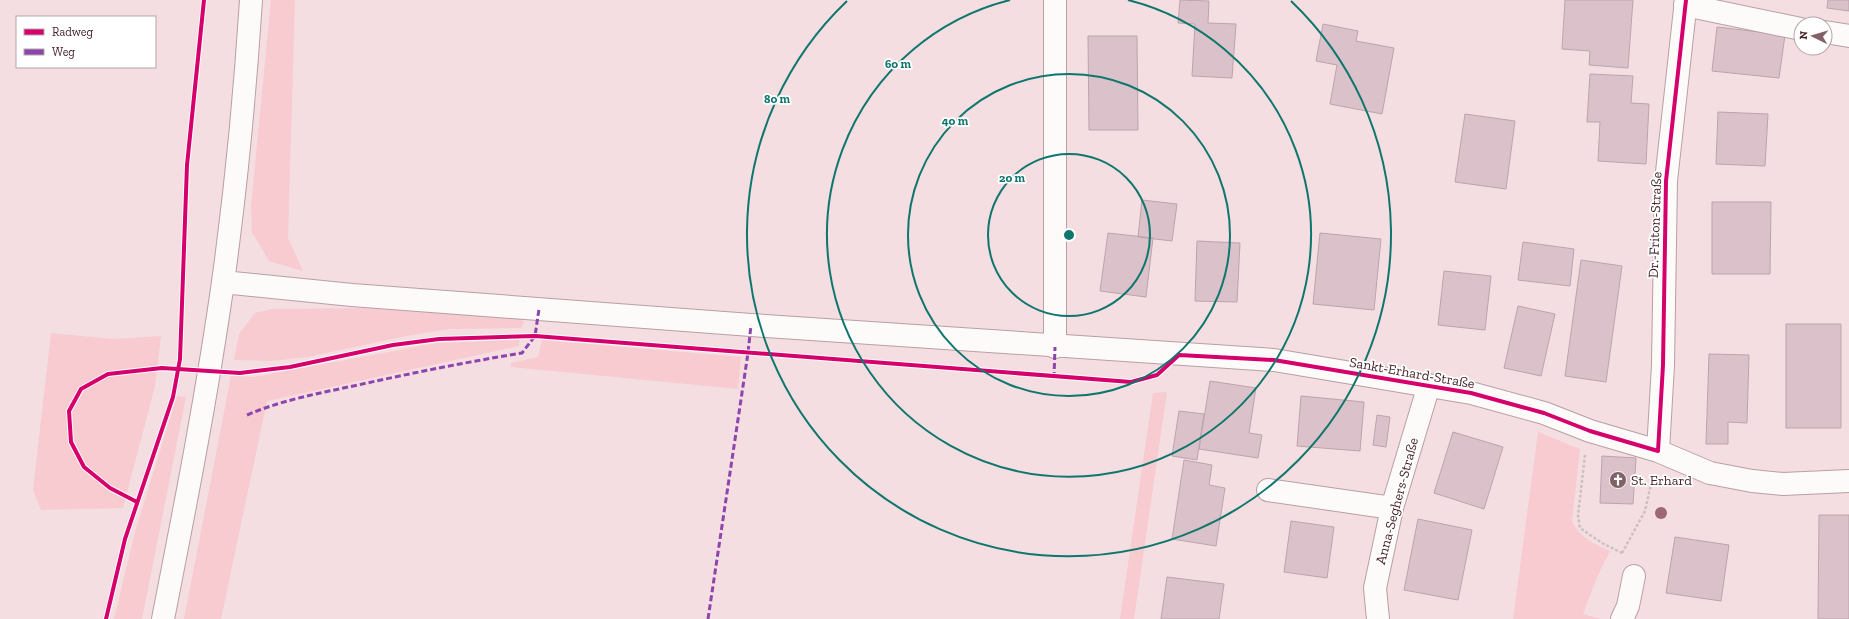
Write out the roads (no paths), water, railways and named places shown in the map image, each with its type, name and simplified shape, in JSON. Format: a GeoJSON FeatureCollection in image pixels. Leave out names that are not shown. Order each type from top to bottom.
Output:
{"type":"FeatureCollection","features":[{"type":"Feature","properties":{"kind":"street"},"geometry":{"type":"LineString","coordinates":[[163,619],[193,464],[223,282],[245,87],[250,0]]}},
{"type":"Feature","properties":{"kind":"street"},"geometry":{"type":"LineString","coordinates":[[1055,0],[1055,347]]}},
{"type":"Feature","properties":{"kind":"street"},"geometry":{"type":"LineString","coordinates":[[1685,2],[1793,27]]}},
{"type":"Feature","properties":{"kind":"street","name":"Dr.-Friton-Straße"},"geometry":{"type":"LineString","coordinates":[[1658,451],[1663,365],[1666,181],[1685,2]]}},
{"type":"Feature","properties":{"kind":"street"},"geometry":{"type":"LineString","coordinates":[[1833,33],[1849,36]]}},
{"type":"Feature","properties":{"kind":"street","name":"Sankt-Erhard-Straße"},"geometry":{"type":"LineString","coordinates":[[223,282],[352,295],[1055,347],[1274,360],[1471,393],[1544,413],[1590,431],[1658,451],[1710,473],[1752,481],[1783,484],[1849,481]]}},
{"type":"Feature","properties":{"kind":"street","name":"Anna-Seghers-Straße"},"geometry":{"type":"LineString","coordinates":[[1378,619],[1375,588],[1392,508],[1429,385]]}},
{"type":"Feature","properties":{"kind":"street"},"geometry":{"type":"LineString","coordinates":[[1268,490],[1392,508]]}},
{"type":"Feature","properties":{"kind":"street"},"geometry":{"type":"LineString","coordinates":[[1622,619],[1628,606],[1634,576]]}},
{"type":"Feature","properties":{"kind":"place","name":"St. Erhard"},"geometry":{"type":"Point","coordinates":[1618,480]}}]}
